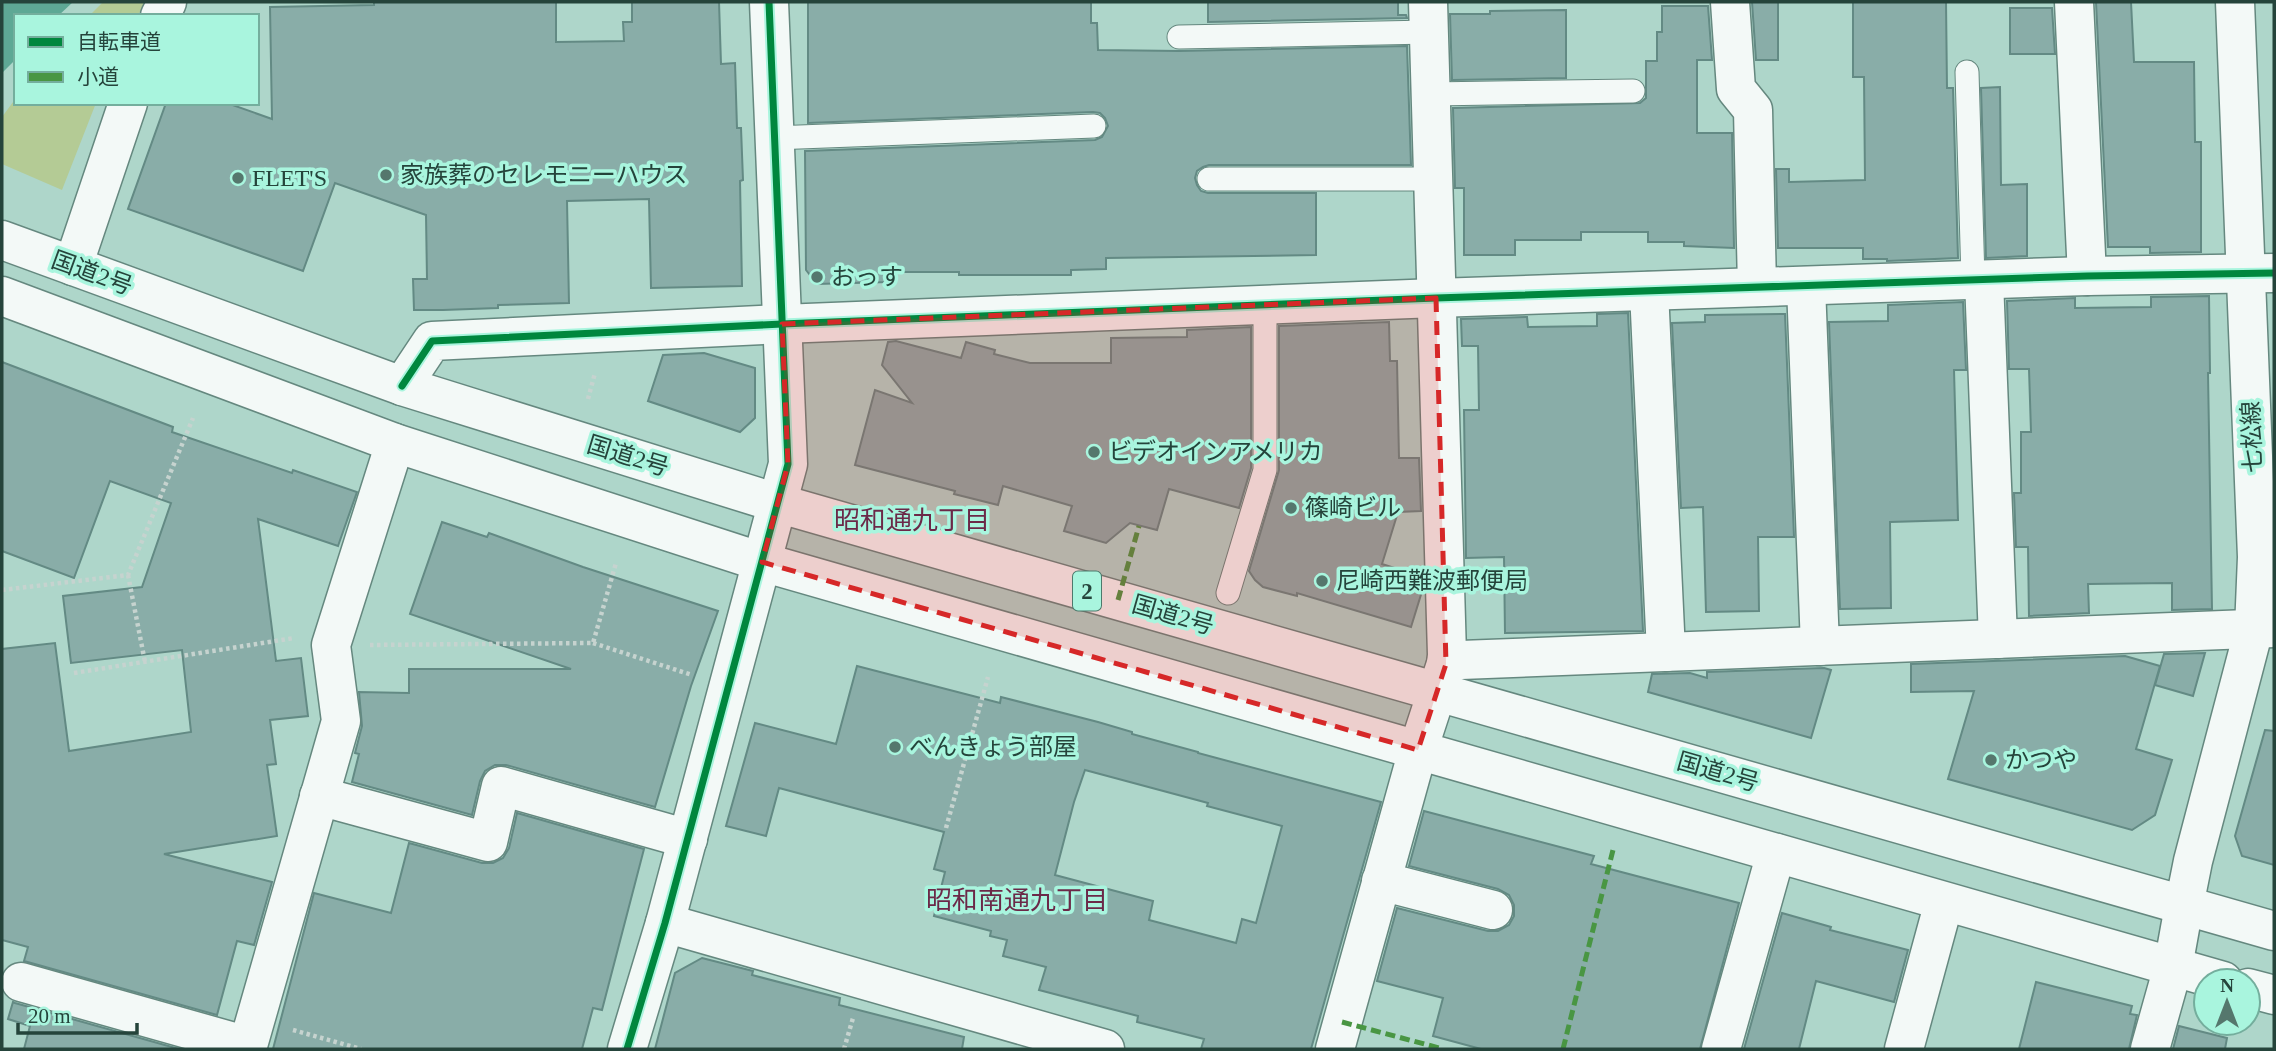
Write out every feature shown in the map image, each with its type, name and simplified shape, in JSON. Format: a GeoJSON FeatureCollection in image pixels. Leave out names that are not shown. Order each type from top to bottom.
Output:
{"type":"FeatureCollection","features":[{"type":"Feature","properties":{"kind":"main road"},"geometry":{"type":"LineString","coordinates":[[627,1049],[666,923],[788,464],[769,2]]}},
{"type":"Feature","properties":{"kind":"main road"},"geometry":{"type":"LineString","coordinates":[[1730,2],[1736,89],[1753,110],[1757,287]]}},
{"type":"Feature","properties":{"kind":"main road"},"geometry":{"type":"LineString","coordinates":[[2074,2],[2087,276]]}},
{"type":"Feature","properties":{"kind":"main road","name":"七松線"},"geometry":{"type":"LineString","coordinates":[[2150,1049],[2173,967],[2193,862],[2264,628],[2257,557],[2260,274],[2235,2]]}},
{"type":"Feature","properties":{"kind":"main road"},"geometry":{"type":"LineString","coordinates":[[1335,1049],[1418,750],[1441,678],[1448,633],[1428,17]]}},
{"type":"Feature","properties":{"kind":"main road"},"geometry":{"type":"LineString","coordinates":[[73,266],[127,105]]}},
{"type":"Feature","properties":{"kind":"main road","name":"国道2号"},"geometry":{"type":"LineString","coordinates":[[2,240],[402,386],[777,503],[1441,678],[2274,931]]}},
{"type":"Feature","properties":{"kind":"main road"},"geometry":{"type":"LineString","coordinates":[[402,386],[432,341],[1436,298],[2087,276],[2260,274]]}},
{"type":"Feature","properties":{"kind":"main road"},"geometry":{"type":"LineString","coordinates":[[1979,280],[1998,639]]}},
{"type":"Feature","properties":{"kind":"main road"},"geometry":{"type":"LineString","coordinates":[[1806,286],[1820,646]]}},
{"type":"Feature","properties":{"kind":"main road"},"geometry":{"type":"LineString","coordinates":[[1649,291],[1666,652]]}},
{"type":"Feature","properties":{"kind":"main road"},"geometry":{"type":"LineString","coordinates":[[2,296],[395,443],[762,562],[2192,972]]}},
{"type":"Feature","properties":{"kind":"main road"},"geometry":{"type":"LineString","coordinates":[[21,982],[250,1038],[341,721],[333,638],[395,443]]}},
{"type":"Feature","properties":{"kind":"main road"},"geometry":{"type":"LineString","coordinates":[[1441,678],[1461,660],[2264,628]]}},
{"type":"Feature","properties":{"kind":"main road"},"geometry":{"type":"LineString","coordinates":[[319,796],[488,842],[501,786],[688,839]]}},
{"type":"Feature","properties":{"kind":"main road"},"geometry":{"type":"LineString","coordinates":[[1721,1049],[1776,853]]}},
{"type":"Feature","properties":{"kind":"main road"},"geometry":{"type":"LineString","coordinates":[[1381,881],[1493,910]]}},
{"type":"Feature","properties":{"kind":"main road"},"geometry":{"type":"LineString","coordinates":[[1904,1049],[1944,902]]}},
{"type":"Feature","properties":{"kind":"main road"},"geometry":{"type":"LineString","coordinates":[[666,923],[1105,1049]]}},
{"type":"Feature","properties":{"kind":"lane"},"geometry":{"type":"LineString","coordinates":[[1180,37],[1428,17]]}},
{"type":"Feature","properties":{"kind":"lane"},"geometry":{"type":"LineString","coordinates":[[1967,72],[1979,280]]}},
{"type":"Feature","properties":{"kind":"lane"},"geometry":{"type":"LineString","coordinates":[[1431,94],[1633,91]]}},
{"type":"Feature","properties":{"kind":"lane"},"geometry":{"type":"LineString","coordinates":[[774,138],[1094,126]]}},
{"type":"Feature","properties":{"kind":"lane"},"geometry":{"type":"LineString","coordinates":[[1209,179],[1433,179]]}},
{"type":"Feature","properties":{"kind":"lane"},"geometry":{"type":"LineString","coordinates":[[1228,593],[1265,470],[1265,305]]}},
{"type":"Feature","properties":{"kind":"path"},"geometry":{"type":"LineString","coordinates":[[145,662],[128,575],[193,418]]}},
{"type":"Feature","properties":{"kind":"path"},"geometry":{"type":"LineString","coordinates":[[593,643],[615,563]]}},
{"type":"Feature","properties":{"kind":"path"},"geometry":{"type":"LineString","coordinates":[[2,590],[128,575]]}},
{"type":"Feature","properties":{"kind":"path"},"geometry":{"type":"LineString","coordinates":[[74,673],[333,638],[593,643],[728,686]]}},
{"type":"Feature","properties":{"kind":"path"},"geometry":{"type":"LineString","coordinates":[[946,828],[988,677]]}},
{"type":"Feature","properties":{"kind":"path"},"geometry":{"type":"LineString","coordinates":[[250,1038],[361,1049]]}},
{"type":"Feature","properties":{"kind":"highlighted area"},"geometry":{"type":"Polygon","coordinates":[[[1436,298],[1446,664],[1418,750],[762,562],[788,464],[782,324],[1436,298]]]}},
{"type":"Feature","properties":{"kind":"shaded area"},"geometry":{"type":"Polygon","coordinates":[[[2,2],[73,2],[60,14],[14,14],[14,61],[2,73],[2,2]]]}},
{"type":"Feature","properties":{"kind":"shaded area"},"geometry":{"type":"Polygon","coordinates":[[[103,2],[147,2],[138,14],[91,14],[103,2]]]}},
{"type":"Feature","properties":{"kind":"shaded area"},"geometry":{"type":"Polygon","coordinates":[[[14,101],[14,105],[95,105],[62,190],[2,164],[2,117],[14,101]]]}},
{"type":"Feature","properties":{"kind":"building"},"geometry":{"type":"Polygon","coordinates":[[[374,2],[556,2],[556,42],[624,41],[623,22],[632,22],[632,2],[719,2],[721,64],[735,63],[737,128],[741,128],[742,286],[651,288],[649,199],[567,201],[569,303],[443,310],[414,310],[413,279],[427,279],[426,215],[335,183],[303,271],[128,209],[165,105],[233,105],[272,119],[270,7],[374,5],[374,2]]]}},
{"type":"Feature","properties":{"kind":"building"},"geometry":{"type":"Polygon","coordinates":[[[808,2],[1091,2],[1091,23],[1097,23],[1098,50],[1407,46],[1411,165],[1209,165],[1197,171],[1197,185],[1201,191],[1208,193],[1316,193],[1316,255],[1106,258],[1106,269],[1071,270],[1071,275],[889,272],[889,282],[817,284],[806,270],[805,151],[1095,140],[1102,137],[1108,126],[1100,113],[1093,112],[808,123],[808,2]]]}},
{"type":"Feature","properties":{"kind":"building"},"geometry":{"type":"Polygon","coordinates":[[[1208,2],[1398,2],[1398,15],[1406,15],[1407,18],[1208,22],[1208,2]]]}},
{"type":"Feature","properties":{"kind":"building"},"geometry":{"type":"Polygon","coordinates":[[[1752,2],[1778,2],[1778,60],[1756,60],[1752,2]]]}},
{"type":"Feature","properties":{"kind":"building"},"geometry":{"type":"Polygon","coordinates":[[[1853,2],[1946,2],[1947,88],[1953,88],[1958,258],[1887,261],[1863,259],[1863,248],[1778,248],[1776,169],[1789,169],[1789,182],[1865,180],[1864,77],[1853,77],[1853,2]]]}},
{"type":"Feature","properties":{"kind":"building"},"geometry":{"type":"Polygon","coordinates":[[[2096,2],[2131,2],[2134,62],[2194,62],[2195,142],[2201,142],[2201,252],[2150,253],[2150,247],[2108,247],[2096,2]]]}},
{"type":"Feature","properties":{"kind":"building"},"geometry":{"type":"Polygon","coordinates":[[[1662,6],[1708,6],[1712,60],[1697,60],[1697,133],[1732,133],[1734,248],[1684,246],[1684,242],[1648,242],[1648,232],[1581,232],[1581,240],[1515,240],[1515,255],[1464,255],[1464,188],[1455,188],[1453,108],[1640,103],[1646,98],[1646,61],[1657,61],[1657,32],[1662,32],[1662,6]]]}},
{"type":"Feature","properties":{"kind":"building"},"geometry":{"type":"Polygon","coordinates":[[[2010,8],[2052,8],[2055,54],[2010,54],[2010,8]]]}},
{"type":"Feature","properties":{"kind":"building"},"geometry":{"type":"Polygon","coordinates":[[[1566,10],[1566,78],[1452,80],[1450,14],[1566,10]]]}},
{"type":"Feature","properties":{"kind":"building"},"geometry":{"type":"Polygon","coordinates":[[[2000,87],[2001,185],[2027,184],[2027,256],[1986,258],[1981,88],[2000,87]]]}},
{"type":"Feature","properties":{"kind":"building"},"geometry":{"type":"Polygon","coordinates":[[[2209,296],[2212,609],[2172,610],[2172,583],[2088,584],[2089,613],[2029,616],[2028,547],[2016,547],[2014,493],[2021,493],[2021,432],[2031,432],[2029,369],[2009,369],[2007,301],[2075,298],[2075,308],[2151,307],[2151,297],[2209,296]]]}},
{"type":"Feature","properties":{"kind":"building"},"geometry":{"type":"Polygon","coordinates":[[[1963,302],[1966,370],[1954,370],[1958,520],[1890,522],[1891,608],[1840,609],[1829,322],[1888,321],[1888,305],[1963,302]]]}},
{"type":"Feature","properties":{"kind":"building"},"geometry":{"type":"Polygon","coordinates":[[[1628,313],[1643,631],[1505,633],[1504,557],[1466,558],[1464,410],[1479,410],[1478,346],[1462,346],[1461,319],[1527,317],[1528,327],[1597,326],[1597,314],[1628,313]]]}},
{"type":"Feature","properties":{"kind":"building"},"geometry":{"type":"Polygon","coordinates":[[[1785,314],[1794,537],[1758,537],[1759,611],[1706,612],[1703,507],[1681,508],[1672,323],[1705,322],[1705,315],[1785,314]]]}},
{"type":"Feature","properties":{"kind":"building"},"geometry":{"type":"Polygon","coordinates":[[[1389,322],[1390,361],[1397,361],[1399,458],[1419,458],[1421,511],[1398,512],[1382,564],[1423,577],[1423,588],[1411,627],[1297,593],[1297,596],[1263,587],[1249,571],[1279,470],[1279,326],[1389,322]]]}},
{"type":"Feature","properties":{"kind":"building"},"geometry":{"type":"Polygon","coordinates":[[[1251,327],[1251,468],[1239,508],[1169,489],[1157,530],[1130,523],[1106,543],[1064,531],[1072,506],[1003,486],[998,505],[855,465],[875,390],[912,403],[882,365],[888,342],[896,341],[961,358],[966,342],[995,350],[994,354],[1030,363],[1111,363],[1111,338],[1187,337],[1187,330],[1251,327]]]}},
{"type":"Feature","properties":{"kind":"building"},"geometry":{"type":"Polygon","coordinates":[[[704,353],[755,368],[755,418],[740,432],[648,401],[663,355],[704,353]]]}},
{"type":"Feature","properties":{"kind":"building"},"geometry":{"type":"Polygon","coordinates":[[[2,362],[173,427],[172,432],[357,492],[338,546],[258,519],[276,661],[301,658],[308,716],[270,720],[276,764],[267,765],[277,836],[164,854],[272,882],[254,945],[237,941],[217,1015],[24,961],[28,947],[2,940],[2,649],[55,643],[69,751],[191,732],[182,650],[71,663],[63,596],[142,587],[171,503],[110,481],[74,578],[2,551],[2,362]]]}},
{"type":"Feature","properties":{"kind":"building"},"geometry":{"type":"Polygon","coordinates":[[[442,522],[487,537],[489,533],[718,611],[691,686],[655,807],[506,765],[495,765],[485,771],[472,815],[352,782],[359,754],[355,753],[362,726],[359,692],[409,693],[409,669],[571,669],[410,614],[442,522]]]}},
{"type":"Feature","properties":{"kind":"building"},"geometry":{"type":"Polygon","coordinates":[[[2205,653],[2193,696],[2155,685],[2164,654],[2205,653]]]}},
{"type":"Feature","properties":{"kind":"building"},"geometry":{"type":"Polygon","coordinates":[[[2125,656],[2160,666],[2136,749],[2172,760],[2155,815],[2132,830],[1948,779],[1974,691],[1911,692],[1911,664],[2125,656]]]}},
{"type":"Feature","properties":{"kind":"building"},"geometry":{"type":"Polygon","coordinates":[[[857,666],[1000,703],[1001,697],[1098,722],[1198,753],[1381,802],[1311,1049],[1201,1049],[1204,1039],[1137,1022],[1138,1016],[1039,990],[1046,967],[1003,956],[1007,940],[990,936],[991,931],[934,916],[945,872],[934,869],[944,832],[779,788],[766,836],[726,826],[755,723],[836,744],[857,666]],[[1085,770],[1055,875],[1153,901],[1149,920],[1236,943],[1242,919],[1256,923],[1282,826],[1207,806],[1208,803],[1085,770]]]}},
{"type":"Feature","properties":{"kind":"building"},"geometry":{"type":"Polygon","coordinates":[[[1824,668],[1831,670],[1811,738],[1648,692],[1652,674],[1690,673],[1707,678],[1707,672],[1824,668]]]}},
{"type":"Feature","properties":{"kind":"building"},"geometry":{"type":"Polygon","coordinates":[[[2265,730],[2274,731],[2274,865],[2242,856],[2235,836],[2265,730]]]}},
{"type":"Feature","properties":{"kind":"building"},"geometry":{"type":"Polygon","coordinates":[[[1424,811],[1594,856],[1591,864],[1739,903],[1700,1049],[1481,1049],[1433,1036],[1443,998],[1377,981],[1397,908],[1488,931],[1498,931],[1509,925],[1514,916],[1514,905],[1509,895],[1498,889],[1409,866],[1424,811]]]}},
{"type":"Feature","properties":{"kind":"building"},"geometry":{"type":"Polygon","coordinates":[[[517,813],[644,849],[602,1010],[593,1008],[582,1049],[273,1049],[314,893],[391,913],[409,843],[482,863],[493,863],[503,858],[509,848],[517,813]]]}},
{"type":"Feature","properties":{"kind":"building"},"geometry":{"type":"Polygon","coordinates":[[[1782,913],[1831,927],[1830,930],[1908,950],[1894,1002],[1816,981],[1799,1049],[1744,1049],[1782,913]]]}},
{"type":"Feature","properties":{"kind":"building"},"geometry":{"type":"Polygon","coordinates":[[[702,958],[753,971],[752,975],[840,998],[839,1005],[964,1037],[962,1049],[655,1049],[675,973],[702,958]]]}},
{"type":"Feature","properties":{"kind":"building"},"geometry":{"type":"Polygon","coordinates":[[[2036,982],[2132,1006],[2130,1014],[2137,1015],[2129,1049],[2019,1049],[2036,982]]]}},
{"type":"Feature","properties":{"kind":"building"},"geometry":{"type":"Polygon","coordinates":[[[13,1002],[179,1049],[24,1049],[30,1026],[8,1019],[13,1002]]]}},
{"type":"Feature","properties":{"kind":"building"},"geometry":{"type":"Polygon","coordinates":[[[2179,1026],[2192,1029],[2192,1037],[2227,1038],[2225,1049],[2173,1049],[2179,1026]]]}},
{"type":"Feature","properties":{"kind":"marked path"},"geometry":{"type":"LineString","coordinates":[[1118,600],[1139,526]]}},
{"type":"Feature","properties":{"kind":"marked path"},"geometry":{"type":"LineString","coordinates":[[1563,1049],[1613,850]]}},
{"type":"Feature","properties":{"kind":"marked path"},"geometry":{"type":"LineString","coordinates":[[1342,1022],[1443,1049]]}},
{"type":"Feature","properties":{"kind":"cycle path"},"geometry":{"type":"LineString","coordinates":[[627,1049],[665,923],[788,464],[769,2]]}},
{"type":"Feature","properties":{"kind":"cycle path"},"geometry":{"type":"LineString","coordinates":[[402,386],[432,341],[1436,298],[2087,276],[2274,273]]}},
{"type":"Feature","properties":{"kind":"place","name":"家族葬のセレモニーハウス"},"geometry":{"type":"Point","coordinates":[386,175]}},
{"type":"Feature","properties":{"kind":"place","name":"FLET'S"},"geometry":{"type":"Point","coordinates":[238,178]}},
{"type":"Feature","properties":{"kind":"place","name":"おっす"},"geometry":{"type":"Point","coordinates":[817,277]}},
{"type":"Feature","properties":{"kind":"place","name":"ビデオインアメリカ"},"geometry":{"type":"Point","coordinates":[1094,452]}},
{"type":"Feature","properties":{"kind":"place","name":"篠崎ビル"},"geometry":{"type":"Point","coordinates":[1291,508]}},
{"type":"Feature","properties":{"kind":"place","name":"尼崎西難波郵便局"},"geometry":{"type":"Point","coordinates":[1322,581]}},
{"type":"Feature","properties":{"kind":"place","name":"べんきょう部屋"},"geometry":{"type":"Point","coordinates":[895,747]}},
{"type":"Feature","properties":{"kind":"place","name":"かつや"},"geometry":{"type":"Point","coordinates":[1991,760]}},
{"type":"Feature","properties":{"kind":"district","name":"昭和通九丁目"},"geometry":{"type":"Point","coordinates":[912,520]}},
{"type":"Feature","properties":{"kind":"district","name":"昭和南通九丁目"},"geometry":{"type":"Point","coordinates":[1017,900]}}]}
